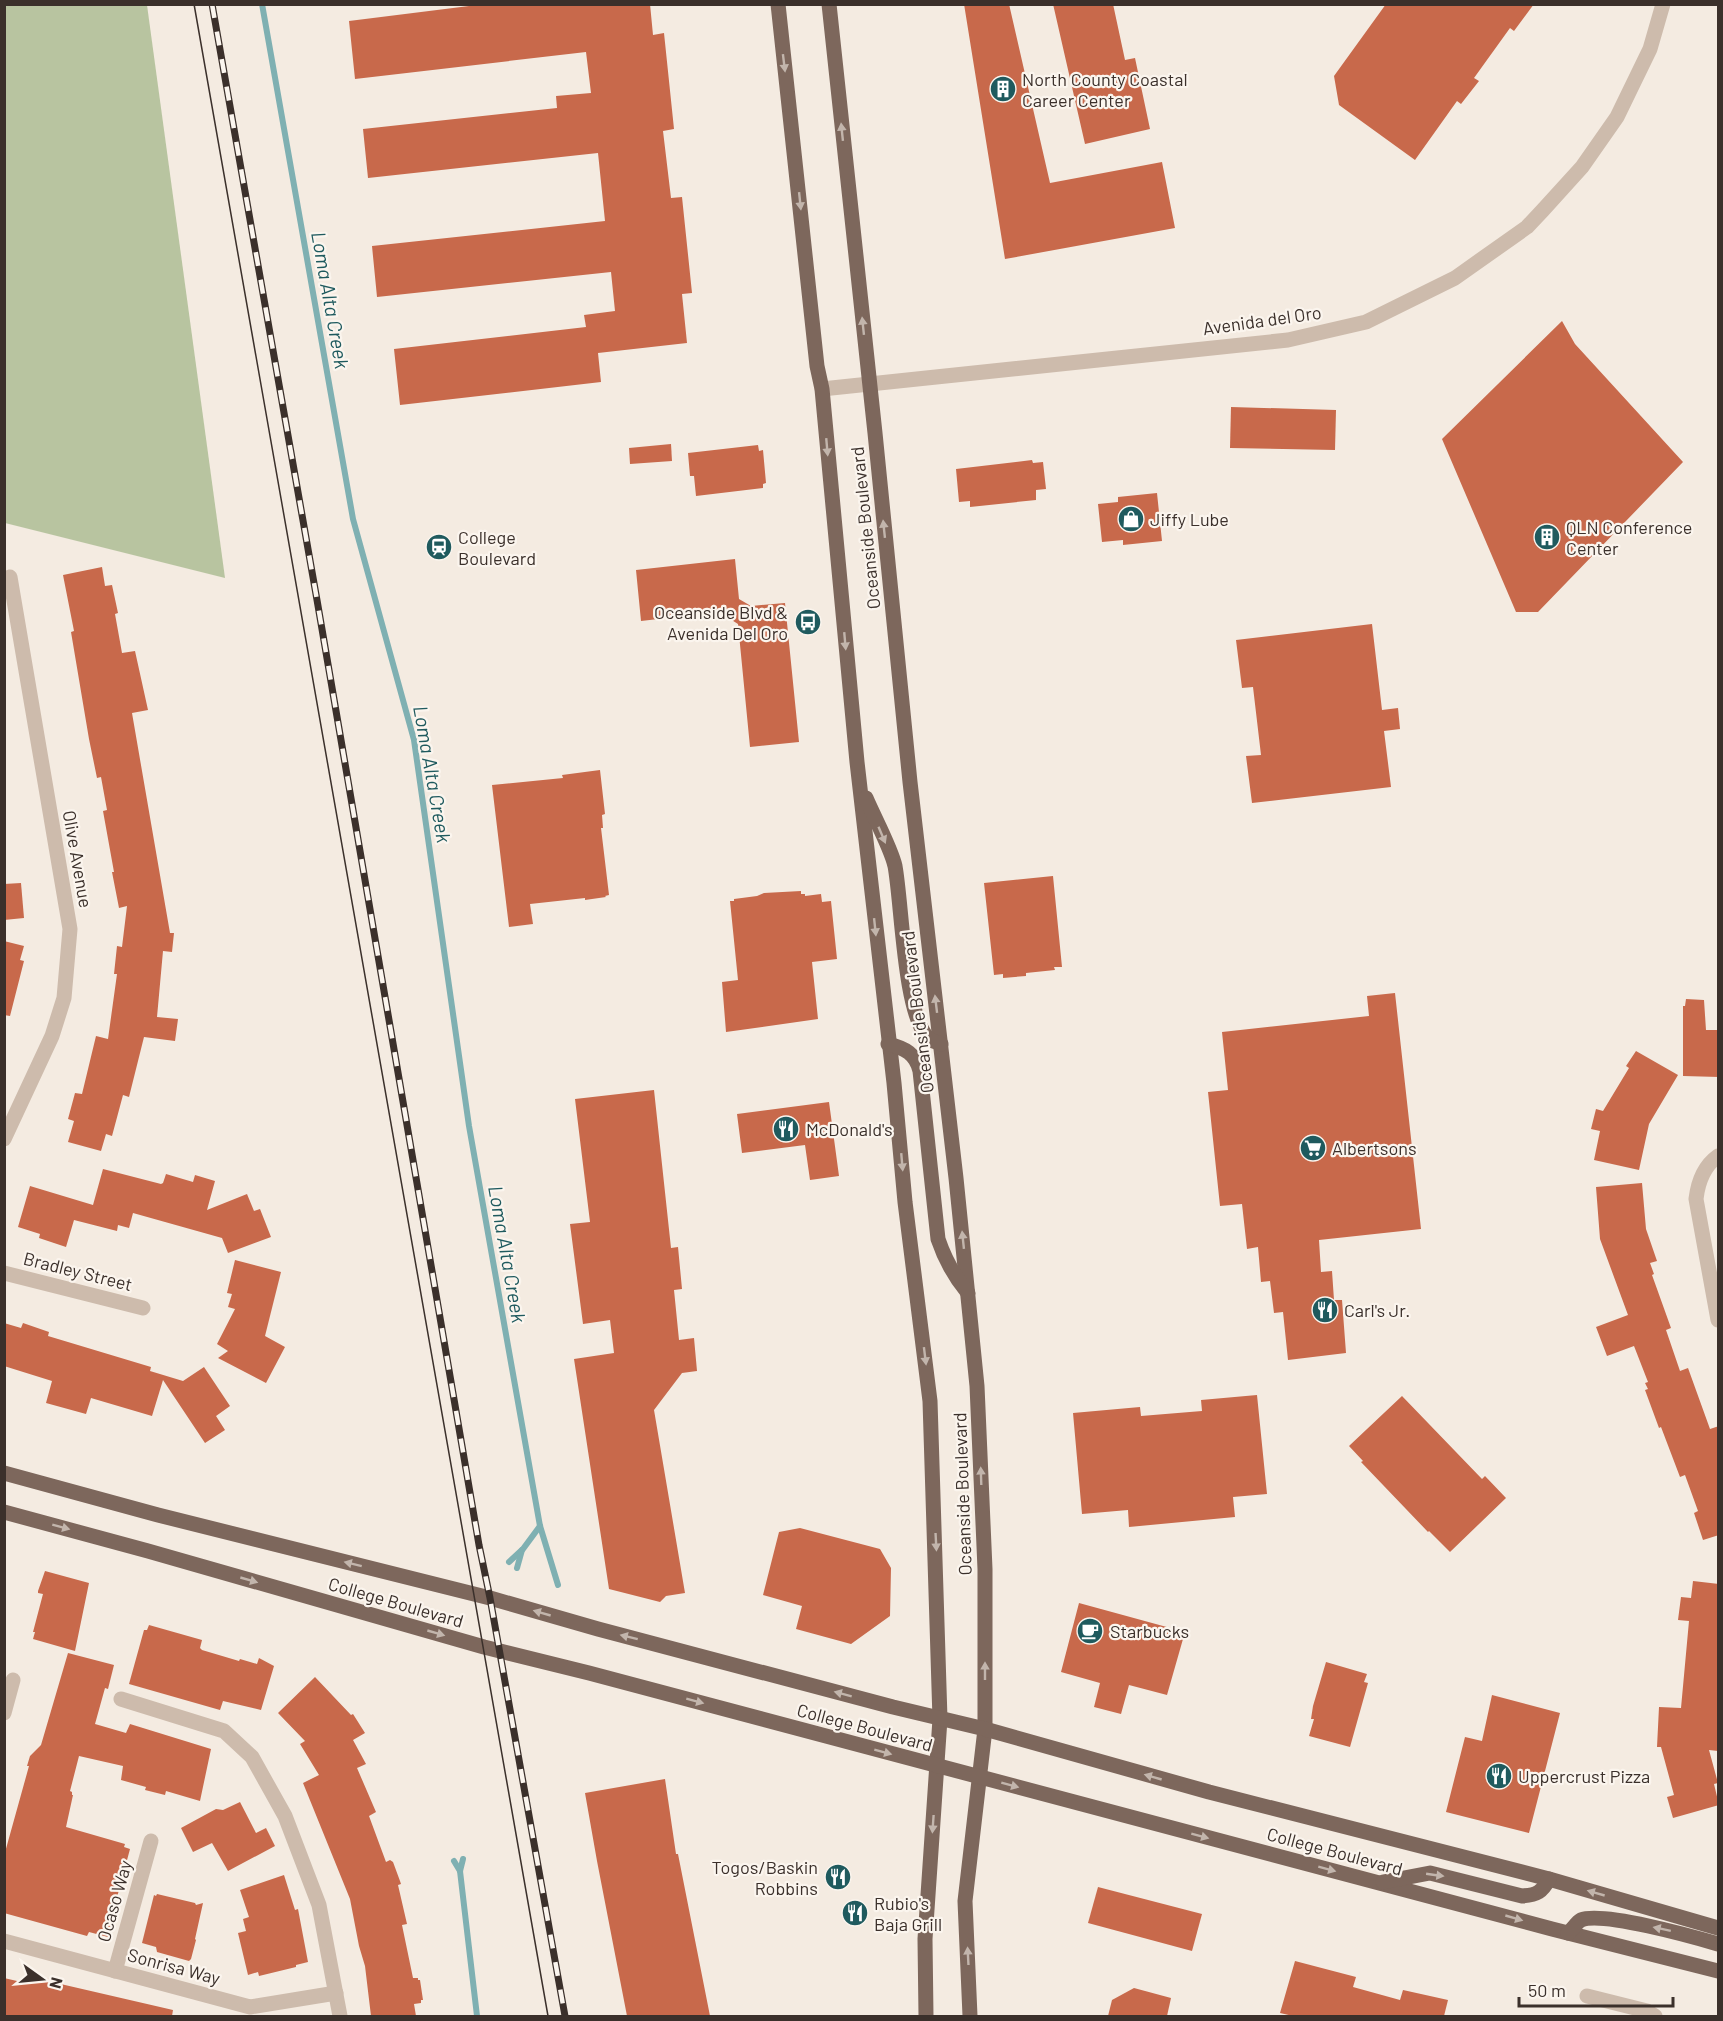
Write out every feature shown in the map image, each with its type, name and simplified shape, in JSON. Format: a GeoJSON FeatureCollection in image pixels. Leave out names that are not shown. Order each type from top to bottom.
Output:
{"type":"FeatureCollection","features":[{"type":"Feature","properties":{"kind":"main road","name":"Oceanside Boulevard"},"geometry":{"type":"LineString","coordinates":[[778,4],[817,366],[822,389],[859,781],[894,1083],[905,1202],[930,1401],[940,1719],[925,1939],[926,2016]]}},
{"type":"Feature","properties":{"kind":"main road","name":"Oceanside Boulevard"},"geometry":{"type":"LineString","coordinates":[[829,4],[910,782],[977,1386],[984,1554],[985,1729],[965,1901],[970,2016]]}},
{"type":"Feature","properties":{"kind":"main road"},"geometry":{"type":"LineString","coordinates":[[859,781],[894,864],[910,992],[918,1018],[929,1040],[940,1044]]}},
{"type":"Feature","properties":{"kind":"main road"},"geometry":{"type":"LineString","coordinates":[[888,1044],[911,1053],[917,1060],[938,1239],[944,1258],[954,1276],[968,1293]]}},
{"type":"Feature","properties":{"kind":"main road","name":"College Boulevard"},"geometry":{"type":"LineString","coordinates":[[4,1473],[169,1518],[490,1598],[598,1629],[985,1729],[1209,1792],[1549,1879],[1719,1928]]}},
{"type":"Feature","properties":{"kind":"main road","name":"College Boulevard"},"geometry":{"type":"LineString","coordinates":[[4,1512],[484,1647],[599,1675],[1377,1883],[1719,1971]]}},
{"type":"Feature","properties":{"kind":"main road"},"geometry":{"type":"LineString","coordinates":[[1377,1883],[1430,1873],[1522,1896],[1534,1895],[1542,1891],[1549,1879]]}},
{"type":"Feature","properties":{"kind":"main road"},"geometry":{"type":"LineString","coordinates":[[1568,1933],[1581,1920],[1601,1918],[1686,1934],[1719,1944]]}},
{"type":"Feature","properties":{"kind":"street","name":"Avenida del Oro"},"geometry":{"type":"LineString","coordinates":[[822,389],[1288,340],[1366,322],[1455,278],[1535,219],[1582,167],[1617,117],[1650,49],[1663,4]]}},
{"type":"Feature","properties":{"kind":"street","name":"Olive Avenue"},"geometry":{"type":"LineString","coordinates":[[4,1139],[52,1036],[64,998],[70,929],[10,577]]}},
{"type":"Feature","properties":{"kind":"street"},"geometry":{"type":"LineString","coordinates":[[1719,1156],[1710,1162],[1698,1184],[1696,1199],[1719,1320]]}},
{"type":"Feature","properties":{"kind":"street","name":"Bradley Street"},"geometry":{"type":"LineString","coordinates":[[4,1273],[143,1308]]}},
{"type":"Feature","properties":{"kind":"street"},"geometry":{"type":"LineString","coordinates":[[4,1713],[14,1680]]}},
{"type":"Feature","properties":{"kind":"street"},"geometry":{"type":"LineString","coordinates":[[120,1699],[224,1731],[252,1757],[285,1816],[320,1905],[340,2016]]}},
{"type":"Feature","properties":{"kind":"street","name":"Ocaso Way"},"geometry":{"type":"LineString","coordinates":[[115,1971],[151,1842]]}},
{"type":"Feature","properties":{"kind":"street","name":"Sonrisa Way"},"geometry":{"type":"LineString","coordinates":[[4,1941],[250,2007],[336,1994]]}},
{"type":"Feature","properties":{"kind":"street"},"geometry":{"type":"LineString","coordinates":[[1587,1996],[1611,2009],[1647,2011],[1655,2016]]}},
{"type":"Feature","properties":{"kind":"green space"},"geometry":{"type":"Polygon","coordinates":[[[4,5],[147,5],[225,578],[5,523],[4,5]]]}},
{"type":"Feature","properties":{"kind":"building"},"geometry":{"type":"Polygon","coordinates":[[[485,4],[650,4],[653,35],[664,33],[674,129],[663,131],[671,198],[682,197],[692,293],[682,294],[687,343],[598,353],[601,382],[400,405],[394,349],[586,327],[584,315],[615,311],[611,272],[377,297],[372,246],[605,221],[598,153],[368,178],[363,129],[557,108],[556,96],[591,93],[586,52],[355,79],[349,21],[485,4]]]}},
{"type":"Feature","properties":{"kind":"building","name":"North County Coastal Career Center"},"geometry":{"type":"Polygon","coordinates":[[[964,4],[1009,4],[1050,183],[1162,162],[1175,228],[1005,259],[964,4]]]}},
{"type":"Feature","properties":{"kind":"building"},"geometry":{"type":"Polygon","coordinates":[[[1053,4],[1113,4],[1125,60],[1135,58],[1150,129],[1085,144],[1053,4]]]}},
{"type":"Feature","properties":{"kind":"building"},"geometry":{"type":"Polygon","coordinates":[[[1386,4],[1534,4],[1514,31],[1510,28],[1474,78],[1479,81],[1461,104],[1457,101],[1415,160],[1339,105],[1334,76],[1386,4]]]}},
{"type":"Feature","properties":{"kind":"building","name":"QLN Conference Center"},"geometry":{"type":"Polygon","coordinates":[[[1562,321],[1575,344],[1683,462],[1538,612],[1516,612],[1442,439],[1562,321]]]}},
{"type":"Feature","properties":{"kind":"building"},"geometry":{"type":"Polygon","coordinates":[[[1231,407],[1336,410],[1335,450],[1230,448],[1231,407]]]}},
{"type":"Feature","properties":{"kind":"building"},"geometry":{"type":"Polygon","coordinates":[[[671,444],[672,461],[630,464],[629,448],[671,444]]]}},
{"type":"Feature","properties":{"kind":"building"},"geometry":{"type":"Polygon","coordinates":[[[758,445],[759,451],[763,450],[766,483],[763,484],[763,488],[696,496],[694,476],[690,476],[688,453],[758,445]]]}},
{"type":"Feature","properties":{"kind":"building"},"geometry":{"type":"Polygon","coordinates":[[[1032,460],[1033,463],[1043,462],[1046,489],[1036,490],[1036,500],[970,507],[970,501],[959,502],[956,469],[1032,460]]]}},
{"type":"Feature","properties":{"kind":"building"},"geometry":{"type":"Polygon","coordinates":[[[1157,493],[1162,541],[1123,545],[1123,540],[1102,542],[1098,504],[1118,502],[1118,497],[1157,493]]]}},
{"type":"Feature","properties":{"kind":"building"},"geometry":{"type":"Polygon","coordinates":[[[735,559],[739,599],[751,606],[785,603],[799,742],[750,747],[738,624],[719,612],[641,621],[636,570],[735,559]]]}},
{"type":"Feature","properties":{"kind":"building"},"geometry":{"type":"Polygon","coordinates":[[[102,567],[105,586],[112,585],[118,613],[115,614],[122,653],[135,651],[148,710],[132,713],[170,933],[174,933],[172,952],[163,951],[157,1017],[178,1019],[175,1041],[144,1037],[129,1097],[123,1095],[112,1136],[106,1134],[101,1151],[68,1142],[74,1121],[68,1119],[75,1093],[82,1094],[96,1036],[108,1039],[117,974],[114,974],[117,946],[122,947],[127,906],[119,908],[112,872],[114,872],[103,811],[107,810],[101,777],[97,778],[89,739],[71,632],[74,631],[63,575],[102,567]]]}},
{"type":"Feature","properties":{"kind":"building"},"geometry":{"type":"Polygon","coordinates":[[[1372,624],[1382,710],[1398,708],[1400,729],[1384,731],[1391,787],[1252,803],[1246,756],[1261,755],[1253,687],[1242,688],[1236,640],[1372,624]]]}},
{"type":"Feature","properties":{"kind":"building"},"geometry":{"type":"Polygon","coordinates":[[[600,770],[605,814],[602,815],[603,828],[601,828],[609,895],[585,900],[585,898],[530,904],[533,924],[509,927],[492,785],[563,778],[562,775],[600,770]]]}},
{"type":"Feature","properties":{"kind":"building"},"geometry":{"type":"Polygon","coordinates":[[[1053,876],[1062,967],[1054,967],[1055,970],[1026,973],[1026,976],[1003,978],[1003,974],[994,975],[984,883],[1053,876]]]}},
{"type":"Feature","properties":{"kind":"building"},"geometry":{"type":"Polygon","coordinates":[[[21,883],[24,918],[4,920],[4,884],[21,883]]]}},
{"type":"Feature","properties":{"kind":"building"},"geometry":{"type":"Polygon","coordinates":[[[801,891],[801,894],[805,896],[821,894],[822,902],[831,901],[837,959],[812,962],[818,1019],[726,1032],[722,982],[738,980],[730,901],[764,893],[801,891]]]}},
{"type":"Feature","properties":{"kind":"building"},"geometry":{"type":"Polygon","coordinates":[[[4,941],[24,946],[20,960],[24,961],[10,1016],[4,1015],[4,941]]]}},
{"type":"Feature","properties":{"kind":"building","name":"Albertsons"},"geometry":{"type":"Polygon","coordinates":[[[1395,993],[1421,1229],[1319,1240],[1321,1272],[1332,1271],[1334,1300],[1342,1300],[1346,1353],[1288,1360],[1283,1312],[1274,1313],[1270,1281],[1261,1282],[1258,1247],[1247,1249],[1242,1204],[1220,1206],[1208,1092],[1228,1090],[1222,1032],[1369,1016],[1367,996],[1395,993]]]}},
{"type":"Feature","properties":{"kind":"building"},"geometry":{"type":"Polygon","coordinates":[[[1686,999],[1704,1000],[1706,1030],[1719,1030],[1719,1077],[1683,1076],[1683,1006],[1685,1006],[1686,999]]]}},
{"type":"Feature","properties":{"kind":"building"},"geometry":{"type":"Polygon","coordinates":[[[1636,1051],[1678,1075],[1649,1124],[1639,1170],[1594,1160],[1600,1131],[1591,1129],[1596,1109],[1603,1111],[1629,1068],[1626,1066],[1636,1051]]]}},
{"type":"Feature","properties":{"kind":"building"},"geometry":{"type":"Polygon","coordinates":[[[654,1090],[671,1248],[678,1247],[682,1289],[674,1290],[679,1340],[694,1338],[697,1371],[682,1373],[654,1410],[685,1593],[666,1596],[660,1602],[609,1589],[574,1359],[614,1353],[610,1320],[583,1324],[570,1224],[590,1222],[575,1099],[654,1090]]]}},
{"type":"Feature","properties":{"kind":"building","name":"McDonald's"},"geometry":{"type":"Polygon","coordinates":[[[829,1102],[839,1176],[810,1180],[805,1145],[742,1153],[737,1114],[829,1102]]]}},
{"type":"Feature","properties":{"kind":"building"},"geometry":{"type":"Polygon","coordinates":[[[103,1169],[161,1184],[166,1174],[193,1182],[195,1175],[215,1181],[207,1210],[247,1194],[254,1211],[260,1209],[271,1237],[228,1253],[222,1238],[133,1213],[129,1228],[118,1225],[117,1231],[74,1220],[66,1247],[39,1238],[40,1234],[18,1227],[30,1186],[93,1205],[103,1169]]]}},
{"type":"Feature","properties":{"kind":"building"},"geometry":{"type":"Polygon","coordinates":[[[1642,1183],[1646,1229],[1657,1261],[1650,1263],[1654,1274],[1652,1275],[1671,1328],[1666,1330],[1680,1371],[1688,1368],[1710,1429],[1719,1426],[1719,1535],[1703,1540],[1694,1513],[1698,1511],[1685,1475],[1680,1477],[1661,1427],[1659,1428],[1645,1390],[1648,1389],[1645,1383],[1648,1382],[1634,1346],[1607,1356],[1596,1327],[1628,1315],[1600,1239],[1596,1187],[1642,1183]]]}},
{"type":"Feature","properties":{"kind":"building"},"geometry":{"type":"Polygon","coordinates":[[[235,1260],[281,1272],[265,1336],[285,1347],[266,1383],[218,1358],[228,1351],[217,1344],[235,1309],[228,1307],[232,1294],[227,1293],[235,1260]]]}},
{"type":"Feature","properties":{"kind":"building"},"geometry":{"type":"Polygon","coordinates":[[[4,1323],[21,1328],[23,1323],[49,1332],[48,1336],[151,1367],[150,1371],[183,1381],[204,1367],[230,1406],[216,1416],[225,1430],[205,1443],[163,1380],[152,1416],[91,1398],[86,1414],[46,1403],[52,1381],[4,1366],[4,1323]]]}},
{"type":"Feature","properties":{"kind":"building"},"geometry":{"type":"Polygon","coordinates":[[[1257,1395],[1267,1494],[1233,1497],[1235,1517],[1129,1527],[1128,1510],[1082,1514],[1073,1413],[1140,1407],[1141,1416],[1202,1411],[1201,1400],[1257,1395]]]}},
{"type":"Feature","properties":{"kind":"building"},"geometry":{"type":"Polygon","coordinates":[[[1402,1396],[1482,1479],[1485,1476],[1506,1498],[1450,1552],[1361,1462],[1363,1461],[1349,1446],[1402,1396]]]}},
{"type":"Feature","properties":{"kind":"building"},"geometry":{"type":"Polygon","coordinates":[[[800,1528],[880,1549],[891,1568],[890,1616],[851,1644],[796,1629],[802,1606],[763,1595],[779,1532],[800,1528]]]}},
{"type":"Feature","properties":{"kind":"building"},"geometry":{"type":"Polygon","coordinates":[[[45,1571],[89,1583],[75,1651],[33,1639],[43,1594],[38,1591],[45,1571]]]}},
{"type":"Feature","properties":{"kind":"building"},"geometry":{"type":"Polygon","coordinates":[[[1693,1581],[1719,1584],[1719,1738],[1718,1751],[1709,1750],[1718,1783],[1714,1784],[1719,1805],[1673,1818],[1667,1797],[1674,1795],[1661,1747],[1657,1747],[1659,1707],[1681,1708],[1689,1621],[1678,1620],[1681,1597],[1691,1598],[1693,1581]]]}},
{"type":"Feature","properties":{"kind":"building"},"geometry":{"type":"Polygon","coordinates":[[[1079,1603],[1185,1632],[1167,1695],[1129,1685],[1121,1714],[1094,1707],[1100,1683],[1061,1672],[1079,1603]]]}},
{"type":"Feature","properties":{"kind":"building"},"geometry":{"type":"Polygon","coordinates":[[[149,1625],[202,1640],[200,1648],[202,1650],[257,1664],[259,1658],[274,1666],[261,1710],[223,1701],[220,1710],[129,1684],[144,1630],[147,1630],[149,1625]]]}},
{"type":"Feature","properties":{"kind":"building"},"geometry":{"type":"Polygon","coordinates":[[[68,1653],[114,1665],[95,1724],[126,1733],[130,1724],[211,1749],[200,1801],[166,1791],[165,1795],[145,1790],[146,1787],[121,1780],[123,1766],[79,1756],[70,1791],[73,1795],[66,1827],[125,1844],[124,1847],[130,1849],[108,1937],[89,1932],[87,1936],[4,1913],[4,1856],[30,1756],[41,1745],[68,1653]]]}},
{"type":"Feature","properties":{"kind":"building"},"geometry":{"type":"Polygon","coordinates":[[[1326,1662],[1367,1674],[1364,1682],[1368,1683],[1350,1747],[1309,1736],[1314,1719],[1311,1719],[1313,1706],[1326,1662]]]}},
{"type":"Feature","properties":{"kind":"building"},"geometry":{"type":"Polygon","coordinates":[[[315,1677],[351,1715],[353,1714],[365,1733],[353,1740],[366,1764],[357,1768],[376,1812],[369,1816],[386,1862],[390,1860],[393,1862],[401,1884],[398,1885],[407,1924],[402,1925],[413,1978],[420,1980],[423,2000],[421,2003],[414,2004],[416,2016],[371,2016],[365,1966],[350,1899],[303,1783],[319,1775],[300,1744],[305,1741],[278,1713],[315,1677]]]}},
{"type":"Feature","properties":{"kind":"building","name":"Uppercrust Pizza"},"geometry":{"type":"Polygon","coordinates":[[[1492,1695],[1560,1713],[1529,1833],[1446,1812],[1465,1737],[1482,1741],[1492,1695]]]}},
{"type":"Feature","properties":{"kind":"building"},"geometry":{"type":"Polygon","coordinates":[[[665,1779],[676,1854],[678,1854],[710,2016],[627,2016],[597,1861],[585,1793],[665,1779]]]}},
{"type":"Feature","properties":{"kind":"building"},"geometry":{"type":"Polygon","coordinates":[[[240,1802],[256,1833],[266,1828],[275,1846],[228,1871],[212,1843],[193,1852],[181,1828],[216,1809],[223,1810],[240,1802]]]}},
{"type":"Feature","properties":{"kind":"building"},"geometry":{"type":"Polygon","coordinates":[[[284,1875],[295,1910],[298,1909],[308,1962],[259,1976],[258,1972],[248,1975],[238,1933],[246,1931],[243,1919],[249,1917],[240,1890],[284,1875]]]}},
{"type":"Feature","properties":{"kind":"building"},"geometry":{"type":"Polygon","coordinates":[[[1098,1887],[1202,1914],[1192,1951],[1088,1923],[1098,1887]]]}},
{"type":"Feature","properties":{"kind":"building"},"geometry":{"type":"Polygon","coordinates":[[[154,1895],[196,1905],[203,1903],[196,1940],[189,1961],[157,1952],[156,1947],[142,1943],[154,1895]]]}},
{"type":"Feature","properties":{"kind":"building"},"geometry":{"type":"Polygon","coordinates":[[[1295,1961],[1356,1977],[1353,1987],[1400,2000],[1403,1990],[1448,2000],[1444,2016],[1293,2016],[1280,2013],[1295,1961]]]}},
{"type":"Feature","properties":{"kind":"building"},"geometry":{"type":"Polygon","coordinates":[[[32,1974],[52,1980],[52,1982],[173,2010],[172,2016],[4,2016],[4,1978],[30,1984],[32,1974]]]}},
{"type":"Feature","properties":{"kind":"building"},"geometry":{"type":"Polygon","coordinates":[[[1134,1988],[1171,1998],[1167,2016],[1108,2016],[1112,2000],[1134,1988]]]}},
{"type":"Feature","properties":{"kind":"waterway","name":"Loma Alta Creek"},"geometry":{"type":"LineString","coordinates":[[262,4],[353,519],[414,740],[469,1126],[540,1526],[558,1585]]}},
{"type":"Feature","properties":{"kind":"waterway","name":"Loma Alta Creek"},"geometry":{"type":"LineString","coordinates":[[509,1562],[523,1549],[540,1526]]}},
{"type":"Feature","properties":{"kind":"waterway","name":"Loma Alta Creek"},"geometry":{"type":"LineString","coordinates":[[517,1568],[522,1550]]}},
{"type":"Feature","properties":{"kind":"waterway","name":"Loma Alta Creek"},"geometry":{"type":"LineString","coordinates":[[463,1859],[460,1871],[477,2016]]}},
{"type":"Feature","properties":{"kind":"waterway","name":"Loma Alta Creek"},"geometry":{"type":"LineString","coordinates":[[454,1861],[460,1871]]}},
{"type":"Feature","properties":{"kind":"tram line"},"geometry":{"type":"LineString","coordinates":[[194,4],[548,2016]]}},
{"type":"Feature","properties":{"kind":"railway"},"geometry":{"type":"LineString","coordinates":[[212,4],[479,1545],[565,2016]]}},
{"type":"Feature","properties":{"kind":"place","name":"North County Coastal Career Center"},"geometry":{"type":"Point","coordinates":[1003,89]}},
{"type":"Feature","properties":{"kind":"place","name":"Jiffy Lube"},"geometry":{"type":"Point","coordinates":[1131,519]}},
{"type":"Feature","properties":{"kind":"place","name":"QLN Conference Center"},"geometry":{"type":"Point","coordinates":[1547,537]}},
{"type":"Feature","properties":{"kind":"place","name":"College Boulevard"},"geometry":{"type":"Point","coordinates":[439,547]}},
{"type":"Feature","properties":{"kind":"place","name":"Oceanside Blvd & Avenida Del Oro"},"geometry":{"type":"Point","coordinates":[808,622]}},
{"type":"Feature","properties":{"kind":"place","name":"McDonald's"},"geometry":{"type":"Point","coordinates":[786,1129]}},
{"type":"Feature","properties":{"kind":"place","name":"Albertsons"},"geometry":{"type":"Point","coordinates":[1313,1148]}},
{"type":"Feature","properties":{"kind":"place","name":"Carl's Jr."},"geometry":{"type":"Point","coordinates":[1325,1310]}},
{"type":"Feature","properties":{"kind":"place","name":"Starbucks"},"geometry":{"type":"Point","coordinates":[1090,1631]}},
{"type":"Feature","properties":{"kind":"place","name":"Uppercrust Pizza"},"geometry":{"type":"Point","coordinates":[1499,1776]}},
{"type":"Feature","properties":{"kind":"place","name":"Togos/Baskin Robbins"},"geometry":{"type":"Point","coordinates":[838,1877]}},
{"type":"Feature","properties":{"kind":"place","name":"Rubio's Baja Grill"},"geometry":{"type":"Point","coordinates":[855,1913]}}]}
